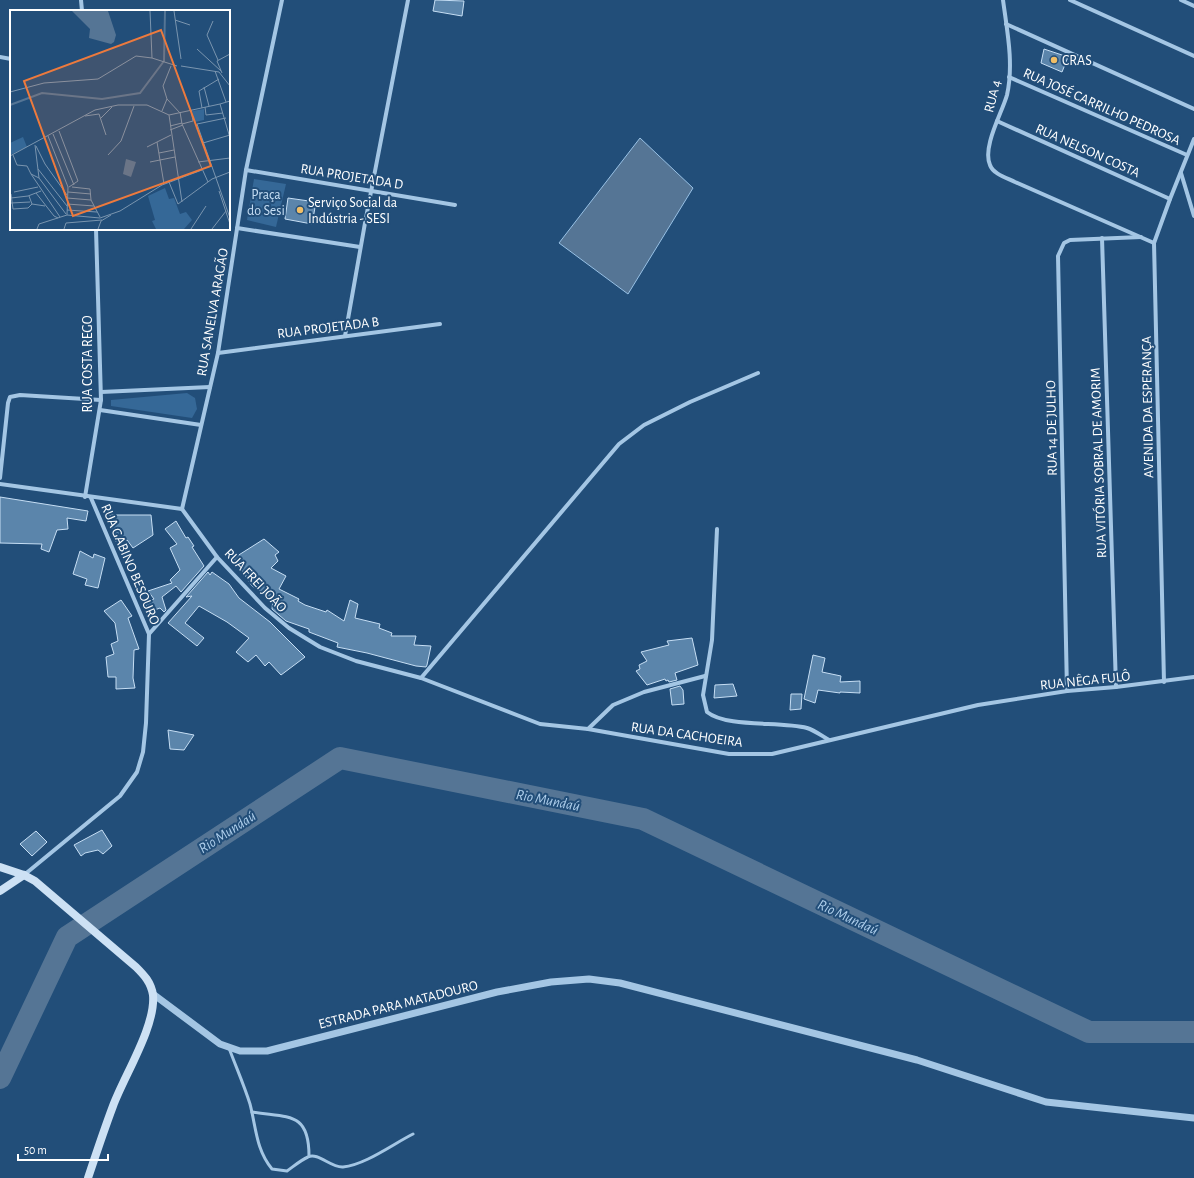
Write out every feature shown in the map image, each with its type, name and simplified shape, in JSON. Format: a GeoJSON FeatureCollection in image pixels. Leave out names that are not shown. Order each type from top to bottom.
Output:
{"type":"FeatureCollection","features":[{"type":"Feature","properties":{"kind":"main road"},"geometry":{"type":"LineString","coordinates":[[0,867],[24,875],[35,881],[148,978],[153,994],[152,1008],[145,1032],[113,1106],[88,1178]]}},
{"type":"Feature","properties":{"kind":"main road"},"geometry":{"type":"LineString","coordinates":[[0,891],[24,875]]}},
{"type":"Feature","properties":{"kind":"street"},"geometry":{"type":"LineString","coordinates":[[81,0],[82,10]]}},
{"type":"Feature","properties":{"kind":"street","name":"RUA SANELVA ARAGÃO"},"geometry":{"type":"LineString","coordinates":[[182,509],[218,353],[246,170],[282,0]]}},
{"type":"Feature","properties":{"kind":"street"},"geometry":{"type":"LineString","coordinates":[[345,336],[360,247],[408,0]]}},
{"type":"Feature","properties":{"kind":"street","name":"RUA 4"},"geometry":{"type":"LineString","coordinates":[[1003,0],[1009,42],[1009,77],[1006,95],[988,150],[989,165],[993,170],[1015,182],[1141,237]]}},
{"type":"Feature","properties":{"kind":"street"},"geometry":{"type":"LineString","coordinates":[[1070,0],[1194,56]]}},
{"type":"Feature","properties":{"kind":"street"},"geometry":{"type":"LineString","coordinates":[[1181,0],[1194,6]]}},
{"type":"Feature","properties":{"kind":"street"},"geometry":{"type":"LineString","coordinates":[[1006,24],[1194,109]]}},
{"type":"Feature","properties":{"kind":"street"},"geometry":{"type":"LineString","coordinates":[[0,57],[10,59]]}},
{"type":"Feature","properties":{"kind":"street","name":"RUA JOSÉ CARRILHO PEDROSA"},"geometry":{"type":"LineString","coordinates":[[1009,77],[1187,155]]}},
{"type":"Feature","properties":{"kind":"street","name":"RUA NELSON COSTA"},"geometry":{"type":"LineString","coordinates":[[997,122],[1170,199]]}},
{"type":"Feature","properties":{"kind":"street","name":"AVENIDA DA ESPERANÇA"},"geometry":{"type":"LineString","coordinates":[[1164,682],[1154,243],[1194,139]]}},
{"type":"Feature","properties":{"kind":"street","name":"RUA PROJETADA D"},"geometry":{"type":"LineString","coordinates":[[246,170],[455,204]]}},
{"type":"Feature","properties":{"kind":"street"},"geometry":{"type":"LineString","coordinates":[[1181,173],[1194,216]]}},
{"type":"Feature","properties":{"kind":"street"},"geometry":{"type":"LineString","coordinates":[[237,228],[360,247]]}},
{"type":"Feature","properties":{"kind":"street","name":"RUA COSTA REGO"},"geometry":{"type":"LineString","coordinates":[[84,497],[101,400],[96,230]]}},
{"type":"Feature","properties":{"kind":"street"},"geometry":{"type":"LineString","coordinates":[[1141,237],[1154,243]]}},
{"type":"Feature","properties":{"kind":"street","name":"RUA 14 DE JULHO"},"geometry":{"type":"LineString","coordinates":[[1068,691],[1058,256],[1064,243],[1070,240],[1141,237]]}},
{"type":"Feature","properties":{"kind":"street","name":"RUA VITÓRIA SOBRAL DE AMORIM"},"geometry":{"type":"LineString","coordinates":[[1102,238],[1116,687]]}},
{"type":"Feature","properties":{"kind":"street","name":"RUA PROJETADA B"},"geometry":{"type":"LineString","coordinates":[[218,353],[440,324]]}},
{"type":"Feature","properties":{"kind":"street"},"geometry":{"type":"LineString","coordinates":[[421,678],[619,444],[644,425],[690,402],[758,373]]}},
{"type":"Feature","properties":{"kind":"street"},"geometry":{"type":"LineString","coordinates":[[101,392],[210,387]]}},
{"type":"Feature","properties":{"kind":"street"},"geometry":{"type":"LineString","coordinates":[[0,478],[8,403],[10,397],[20,395],[101,400]]}},
{"type":"Feature","properties":{"kind":"street"},"geometry":{"type":"LineString","coordinates":[[100,410],[201,425]]}},
{"type":"Feature","properties":{"kind":"street"},"geometry":{"type":"LineString","coordinates":[[0,484],[91,498],[182,509]]}},
{"type":"Feature","properties":{"kind":"street","name":"RUA GABINO BESOURO"},"geometry":{"type":"LineString","coordinates":[[24,875],[120,796],[137,772],[143,752],[146,723],[149,634],[91,498]]}},
{"type":"Feature","properties":{"kind":"street","name":"RUA FREI JOÃO"},"geometry":{"type":"LineString","coordinates":[[182,509],[217,556],[265,608],[289,628],[320,647],[356,662],[421,678]]}},
{"type":"Feature","properties":{"kind":"street"},"geometry":{"type":"LineString","coordinates":[[717,529],[712,640],[703,695],[708,712],[722,720],[782,724],[808,729],[829,740]]}},
{"type":"Feature","properties":{"kind":"street"},"geometry":{"type":"LineString","coordinates":[[149,634],[217,556]]}},
{"type":"Feature","properties":{"kind":"street"},"geometry":{"type":"LineString","coordinates":[[588,729],[613,705],[644,692],[705,676]]}},
{"type":"Feature","properties":{"kind":"street","name":"RUA DA CACHOEIRA"},"geometry":{"type":"LineString","coordinates":[[421,678],[540,724],[588,729],[729,754],[772,754],[978,705]]}},
{"type":"Feature","properties":{"kind":"street","name":"RUA NÊGA FULÔ"},"geometry":{"type":"LineString","coordinates":[[978,705],[1068,691],[1194,678]]}},
{"type":"Feature","properties":{"kind":"street","name":"ESTRADA PARA MATADOURO"},"geometry":{"type":"LineString","coordinates":[[153,994],[220,1044],[240,1050],[267,1051],[497,992],[551,982],[589,979],[620,983],[665,994],[917,1060],[1046,1102],[1194,1118]]}},
{"type":"Feature","properties":{"kind":"lane"},"geometry":{"type":"LineString","coordinates":[[228,1047],[252,1112],[258,1145],[264,1159],[272,1169],[287,1171],[309,1156],[316,1157],[331,1165],[342,1167],[362,1161],[413,1134]]}},
{"type":"Feature","properties":{"kind":"lane"},"geometry":{"type":"LineString","coordinates":[[252,1112],[291,1118],[301,1123],[308,1135],[309,1156]]}},
{"type":"Feature","properties":{"kind":"green space","name":"Praça do Sesi"},"geometry":{"type":"Polygon","coordinates":[[[254,179],[286,184],[276,227],[247,220],[254,179]]]}},
{"type":"Feature","properties":{"kind":"green space"},"geometry":{"type":"Polygon","coordinates":[[[187,393],[195,398],[197,409],[192,418],[111,406],[111,400],[187,393]]]}},
{"type":"Feature","properties":{"kind":"shaded area"},"geometry":{"type":"Polygon","coordinates":[[[640,138],[693,188],[628,294],[559,243],[640,138]]]}},
{"type":"Feature","properties":{"kind":"building"},"geometry":{"type":"Polygon","coordinates":[[[435,0],[464,1],[462,16],[433,11],[435,0]]]}},
{"type":"Feature","properties":{"kind":"building","name":"CRAS"},"geometry":{"type":"Polygon","coordinates":[[[1044,49],[1068,57],[1062,72],[1041,63],[1044,49]]]}},
{"type":"Feature","properties":{"kind":"building","name":"Serviço Social da Indústria - SESI"},"geometry":{"type":"Polygon","coordinates":[[[288,198],[316,202],[312,224],[285,219],[288,198]]]}},
{"type":"Feature","properties":{"kind":"building"},"geometry":{"type":"Polygon","coordinates":[[[0,497],[88,511],[86,521],[67,518],[68,529],[57,530],[49,552],[41,549],[42,544],[0,543],[0,497]]]}},
{"type":"Feature","properties":{"kind":"building"},"geometry":{"type":"Polygon","coordinates":[[[110,515],[151,515],[153,535],[133,548],[127,540],[115,541],[110,515]]]}},
{"type":"Feature","properties":{"kind":"building"},"geometry":{"type":"Polygon","coordinates":[[[176,521],[186,538],[188,537],[194,546],[192,547],[204,566],[181,592],[176,586],[162,597],[166,610],[164,612],[160,608],[149,612],[145,602],[154,599],[148,591],[172,583],[170,580],[180,570],[170,548],[177,544],[165,529],[176,521]]]}},
{"type":"Feature","properties":{"kind":"building"},"geometry":{"type":"Polygon","coordinates":[[[264,539],[279,552],[275,555],[278,561],[271,568],[286,576],[279,589],[299,599],[298,601],[305,605],[326,612],[327,610],[344,621],[350,600],[358,604],[355,618],[380,624],[379,628],[392,633],[391,636],[416,636],[414,645],[431,646],[426,667],[416,666],[337,647],[338,643],[309,632],[309,629],[286,621],[272,609],[273,599],[252,586],[234,558],[264,539]]]}},
{"type":"Feature","properties":{"kind":"building"},"geometry":{"type":"Polygon","coordinates":[[[80,551],[93,558],[94,554],[105,558],[98,588],[85,585],[87,579],[73,574],[80,551]]]}},
{"type":"Feature","properties":{"kind":"building"},"geometry":{"type":"Polygon","coordinates":[[[208,572],[210,575],[212,572],[229,584],[239,598],[270,622],[305,657],[281,675],[269,662],[265,666],[256,655],[248,662],[236,652],[249,638],[227,622],[199,606],[185,623],[204,638],[197,646],[168,623],[192,596],[186,597],[208,572]]]}},
{"type":"Feature","properties":{"kind":"building"},"geometry":{"type":"Polygon","coordinates":[[[121,600],[132,616],[128,618],[139,649],[134,650],[133,678],[135,688],[116,689],[116,677],[108,677],[106,657],[114,654],[111,644],[118,641],[115,623],[104,611],[121,600]]]}},
{"type":"Feature","properties":{"kind":"building"},"geometry":{"type":"Polygon","coordinates":[[[692,638],[698,665],[675,673],[677,680],[669,682],[665,679],[647,685],[636,671],[640,669],[639,665],[647,661],[641,652],[669,645],[667,641],[692,638]]]}},
{"type":"Feature","properties":{"kind":"building"},"geometry":{"type":"Polygon","coordinates":[[[813,655],[825,658],[822,672],[841,676],[840,682],[860,681],[860,693],[840,693],[818,690],[815,703],[804,699],[813,655]]]}},
{"type":"Feature","properties":{"kind":"building"},"geometry":{"type":"Polygon","coordinates":[[[733,684],[737,696],[714,698],[715,685],[733,684]]]}},
{"type":"Feature","properties":{"kind":"building"},"geometry":{"type":"Polygon","coordinates":[[[680,686],[683,690],[684,704],[672,705],[670,689],[680,686]]]}},
{"type":"Feature","properties":{"kind":"building"},"geometry":{"type":"Polygon","coordinates":[[[791,694],[802,694],[801,709],[790,710],[791,694]]]}},
{"type":"Feature","properties":{"kind":"building"},"geometry":{"type":"Polygon","coordinates":[[[168,730],[194,735],[184,750],[170,749],[168,730]]]}},
{"type":"Feature","properties":{"kind":"building"},"geometry":{"type":"Polygon","coordinates":[[[102,830],[112,846],[103,854],[98,850],[85,853],[81,856],[74,845],[102,830]]]}},
{"type":"Feature","properties":{"kind":"building"},"geometry":{"type":"Polygon","coordinates":[[[36,831],[47,842],[32,856],[20,844],[36,831]]]}},
{"type":"Feature","properties":{"kind":"waterway","name":"Rio Mundaú"},"geometry":{"type":"LineString","coordinates":[[0,1078],[67,937],[340,758],[643,819],[1089,1032],[1194,1032]]}},
{"type":"Feature","properties":{"kind":"place","name":"CRAS"},"geometry":{"type":"Point","coordinates":[1054,60]}},
{"type":"Feature","properties":{"kind":"place","name":"Serviço Social da Indústria - SESI"},"geometry":{"type":"Point","coordinates":[300,210]}}]}
